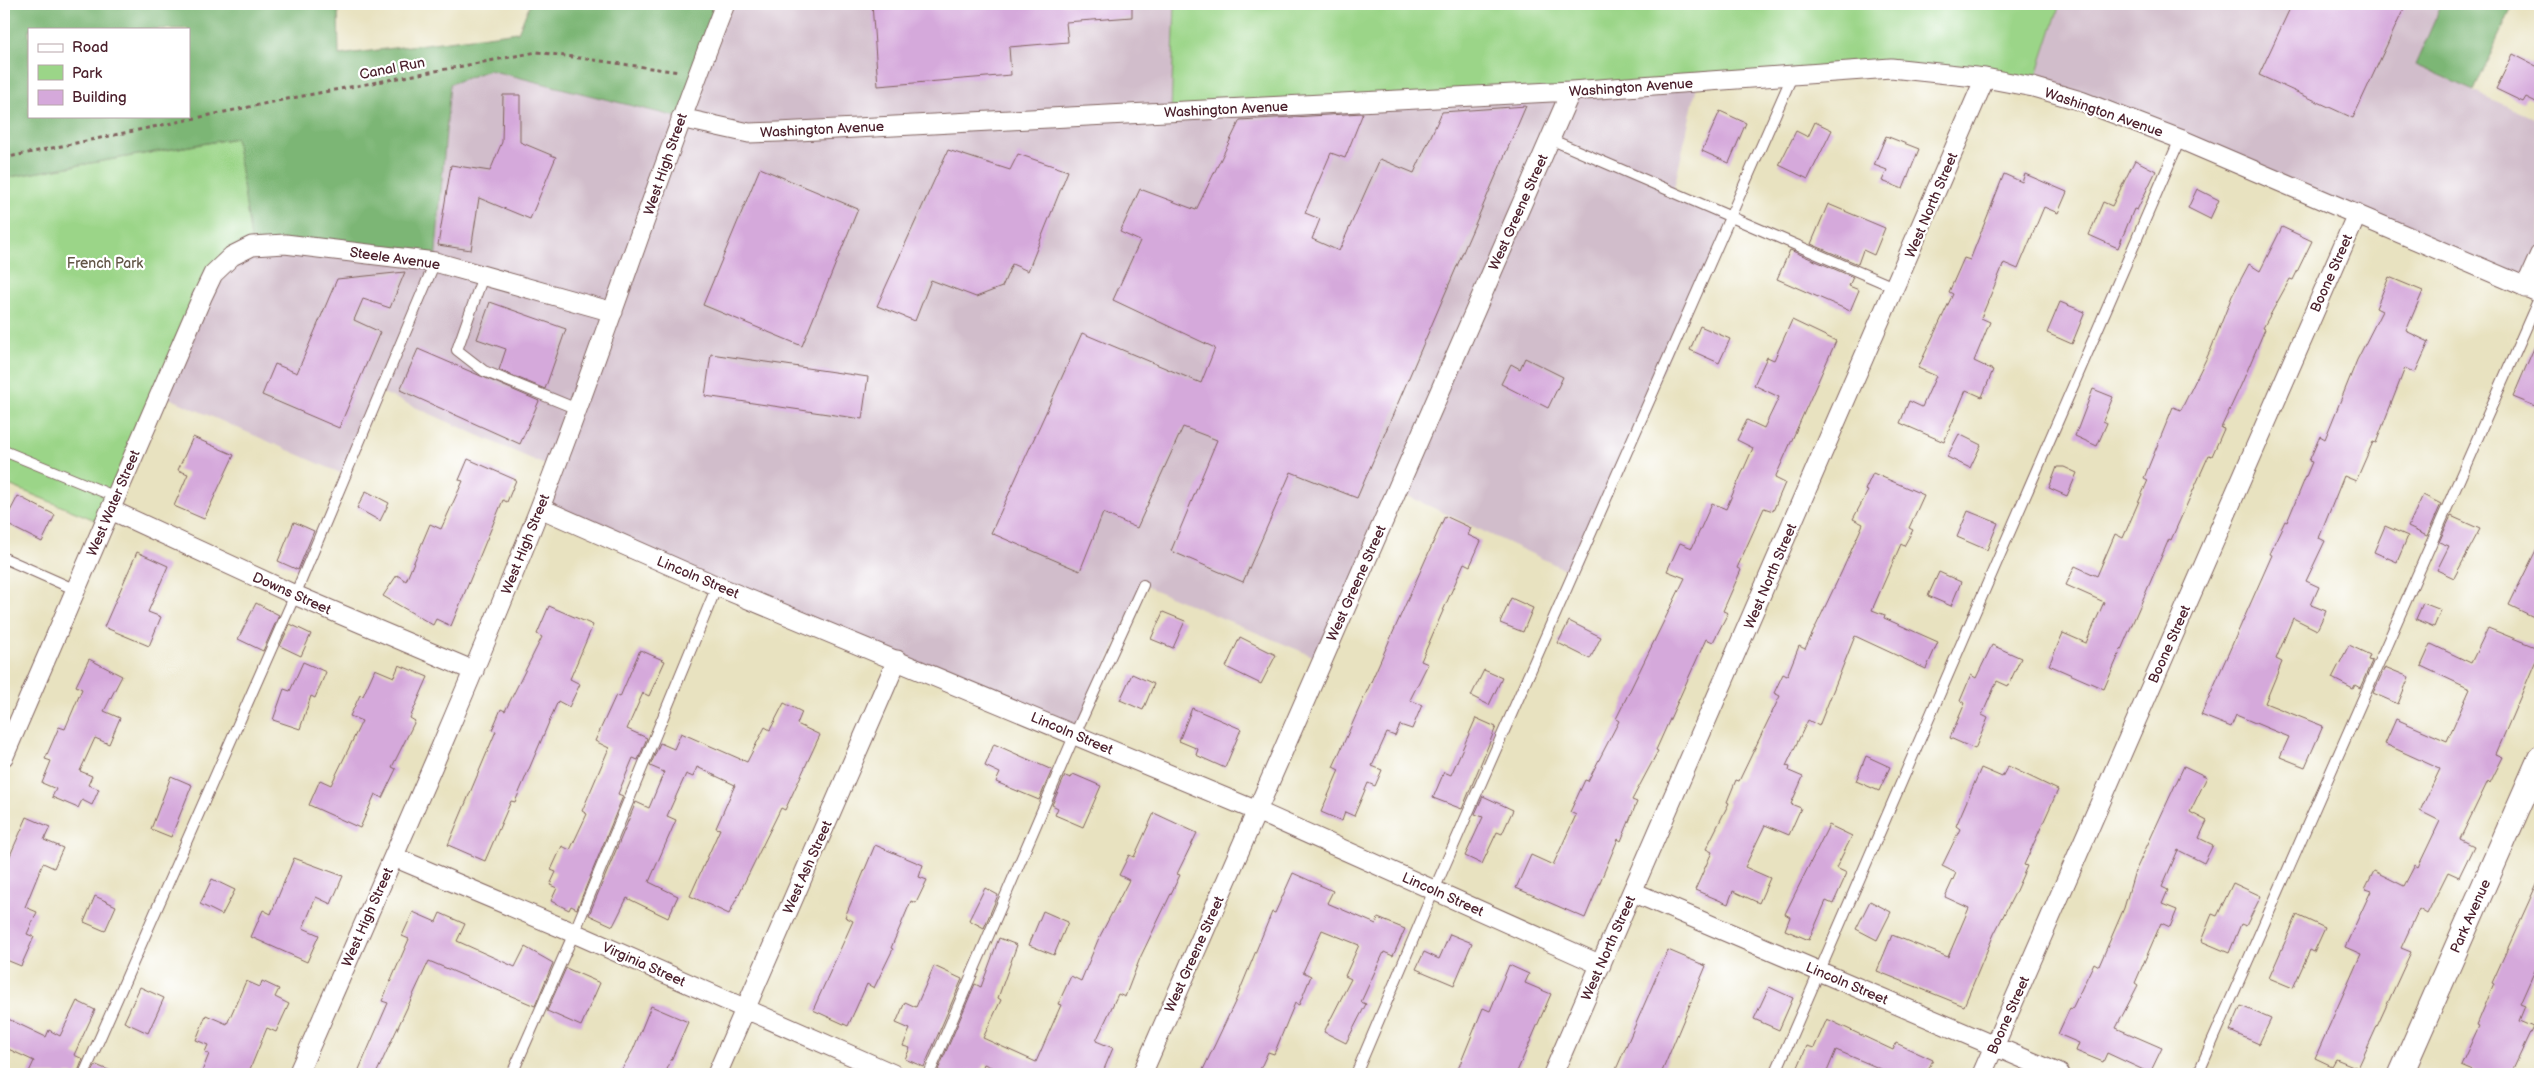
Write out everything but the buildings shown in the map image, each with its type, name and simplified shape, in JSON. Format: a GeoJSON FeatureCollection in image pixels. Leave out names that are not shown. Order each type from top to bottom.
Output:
{"type":"FeatureCollection","features":[{"type":"Feature","properties":{"kind":"street","name":"West High Street"},"geometry":{"type":"LineString","coordinates":[[298,1074],[474,671],[540,508],[613,312],[681,118],[725,4]]}},
{"type":"Feature","properties":{"kind":"street","name":"Washington Avenue"},"geometry":{"type":"LineString","coordinates":[[681,118],[749,133],[779,132],[1571,91],[1891,68],[1985,78],[2033,87],[2080,101],[2180,139],[2535,292]]}},
{"type":"Feature","properties":{"kind":"street","name":"West North Street"},"geometry":{"type":"LineString","coordinates":[[1553,1074],[1896,288],[1985,78]]}},
{"type":"Feature","properties":{"kind":"street","name":"West Greene Street"},"geometry":{"type":"LineString","coordinates":[[1142,1074],[1571,91]]}},
{"type":"Feature","properties":{"kind":"street","name":"Boone Street"},"geometry":{"type":"LineString","coordinates":[[1982,1074],[2357,214]]}},
{"type":"Feature","properties":{"kind":"street","name":"Steele Avenue"},"geometry":{"type":"LineString","coordinates":[[232,256],[252,246],[285,244],[434,262],[613,312]]}},
{"type":"Feature","properties":{"kind":"street"},"geometry":{"type":"LineString","coordinates":[[2535,292],[2540,254]]}},
{"type":"Feature","properties":{"kind":"street","name":"West Water Street"},"geometry":{"type":"LineString","coordinates":[[4,756],[202,297],[213,274],[232,256]]}},
{"type":"Feature","properties":{"kind":"street","name":"Downs Street"},"geometry":{"type":"LineString","coordinates":[[113,504],[295,595],[474,671]]}},
{"type":"Feature","properties":{"kind":"street","name":"Lincoln Street"},"geometry":{"type":"LineString","coordinates":[[540,508],[717,586],[1257,811],[1601,965]]}},
{"type":"Feature","properties":{"kind":"street","name":"West Ash Street"},"geometry":{"type":"LineString","coordinates":[[717,1074],[897,660]]}},
{"type":"Feature","properties":{"kind":"street","name":"Park Avenue"},"geometry":{"type":"LineString","coordinates":[[2400,1074],[2540,758]]}},
{"type":"Feature","properties":{"kind":"street","name":"Virginia Street"},"geometry":{"type":"LineString","coordinates":[[394,857],[574,933],[892,1074]]}},
{"type":"Feature","properties":{"kind":"street","name":"Lincoln Street"},"geometry":{"type":"LineString","coordinates":[[1633,892],[2060,1074]]}},
{"type":"Feature","properties":{"kind":"lane"},"geometry":{"type":"LineString","coordinates":[[1356,1074],[1434,890],[1793,74]]}},
{"type":"Feature","properties":{"kind":"lane"},"geometry":{"type":"LineString","coordinates":[[1550,139],[1896,288]]}},
{"type":"Feature","properties":{"kind":"lane"},"geometry":{"type":"LineString","coordinates":[[1775,1074],[2180,139]]}},
{"type":"Feature","properties":{"kind":"lane"},"geometry":{"type":"LineString","coordinates":[[84,1074],[295,595],[434,262]]}},
{"type":"Feature","properties":{"kind":"lane"},"geometry":{"type":"LineString","coordinates":[[483,276],[456,350],[484,371],[577,408]]}},
{"type":"Feature","properties":{"kind":"lane"},"geometry":{"type":"LineString","coordinates":[[2198,1074],[2535,292]]}},
{"type":"Feature","properties":{"kind":"lane"},"geometry":{"type":"LineString","coordinates":[[4,451],[113,504]]}},
{"type":"Feature","properties":{"kind":"lane"},"geometry":{"type":"LineString","coordinates":[[4,558],[76,590]]}},
{"type":"Feature","properties":{"kind":"lane"},"geometry":{"type":"LineString","coordinates":[[929,1074],[1075,734],[1143,585]]}},
{"type":"Feature","properties":{"kind":"lane"},"geometry":{"type":"LineString","coordinates":[[512,1074],[574,933],[717,586]]}},
{"type":"Feature","properties":{"kind":"path","name":"Canal Run"},"geometry":{"type":"LineString","coordinates":[[4,158],[292,98],[537,52],[697,75]]}},
{"type":"Feature","properties":{"kind":"shaded area"},"geometry":{"type":"Polygon","coordinates":[[[725,4],[1175,4],[1171,111],[1698,81],[1673,193],[1730,217],[1573,573],[1397,491],[1322,660],[1143,585],[1075,734],[540,508],[554,469],[381,392],[345,475],[160,394],[202,297],[252,246],[434,262],[450,84],[489,70],[681,118],[725,4]]]}},
{"type":"Feature","properties":{"kind":"shaded area"},"geometry":{"type":"Polygon","coordinates":[[[2060,4],[2442,4],[2415,65],[2540,121],[2540,254],[2525,288],[2033,87],[2060,4]]]}},
{"type":"Feature","properties":{"kind":"green space"},"geometry":{"type":"Polygon","coordinates":[[[4,4],[338,4],[339,55],[518,32],[530,4],[725,4],[681,118],[489,70],[450,84],[435,262],[252,246],[236,138],[4,178],[4,4]]]}},
{"type":"Feature","properties":{"kind":"green space"},"geometry":{"type":"Polygon","coordinates":[[[1175,4],[2060,4],[2033,87],[1891,68],[1171,112],[1175,4]]]}},
{"type":"Feature","properties":{"kind":"green space"},"geometry":{"type":"Polygon","coordinates":[[[2442,4],[2513,4],[2474,91],[2415,65],[2442,4]]]}},
{"type":"Feature","properties":{"kind":"green space","name":"French Park"},"geometry":{"type":"Polygon","coordinates":[[[237,138],[252,246],[213,274],[105,524],[4,483],[4,178],[237,138]]]}}]}
